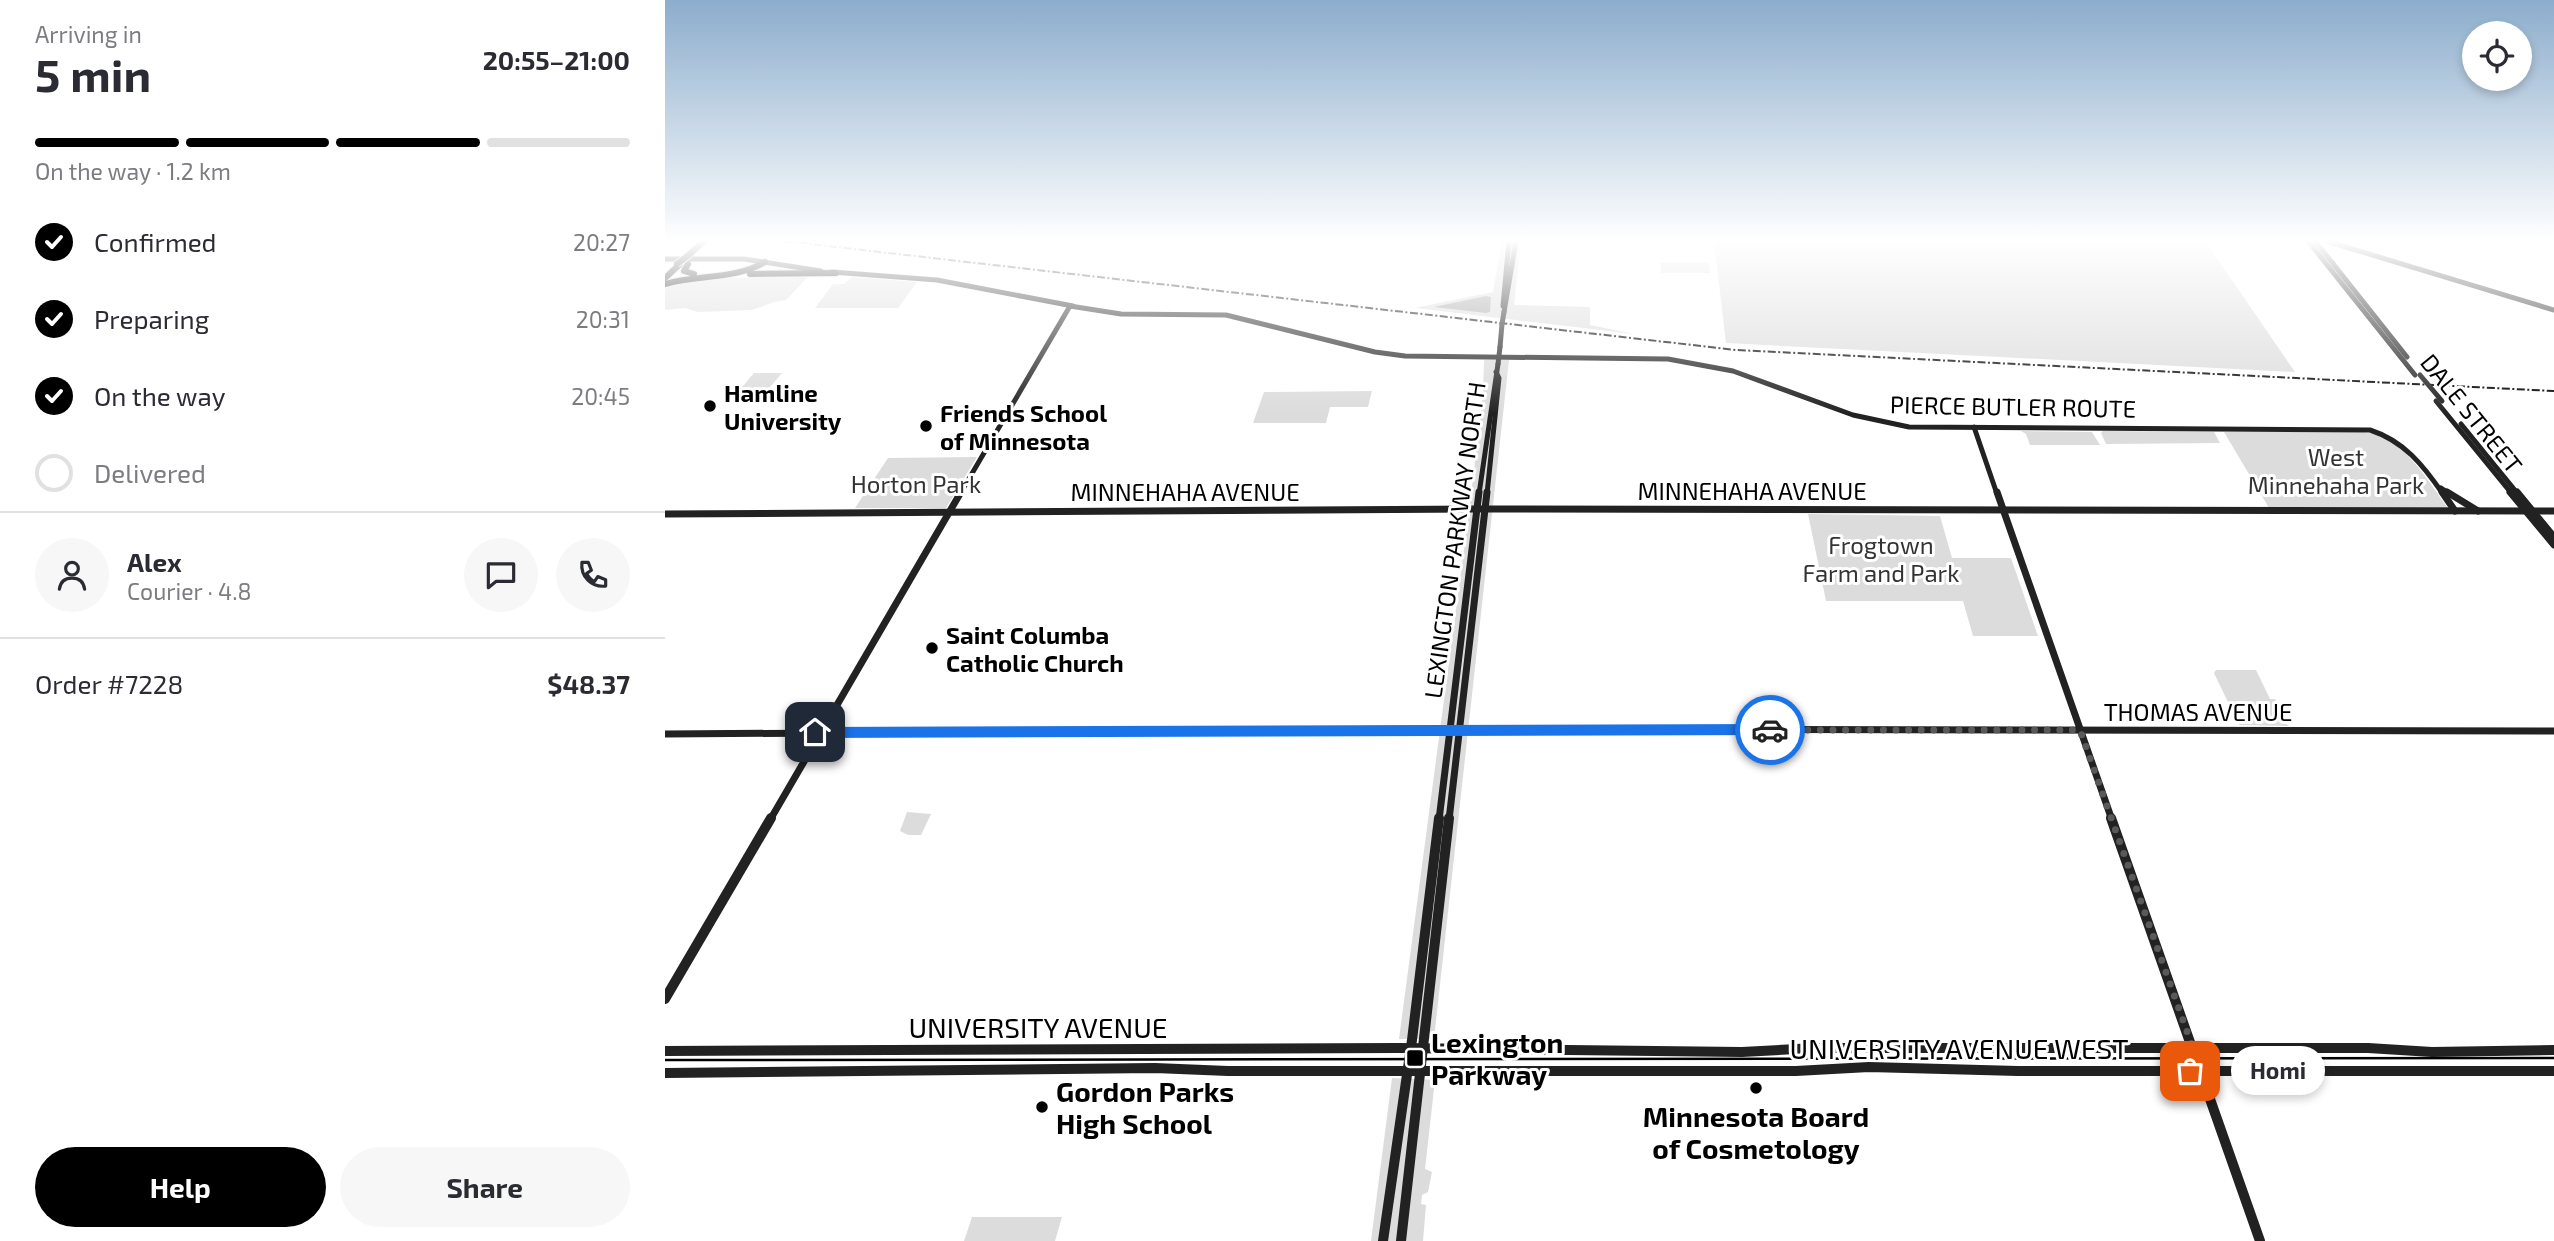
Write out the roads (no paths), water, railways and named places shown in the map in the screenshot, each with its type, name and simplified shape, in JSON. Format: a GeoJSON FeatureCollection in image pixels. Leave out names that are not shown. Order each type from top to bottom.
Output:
{"type":"FeatureCollection","features":[{"type":"Feature","properties":{"kind":"main road","name":"PIERCE BUTLER ROUTE"},"geometry":{"type":"LineString","coordinates":[[1034,299],[1121,314],[1226,315],[1375,352],[1405,356],[1668,359],[1733,372],[1881,423],[1917,427],[2364,429],[2387,435],[2404,444],[2455,511]]}},
{"type":"Feature","properties":{"kind":"main road"},"geometry":{"type":"LineString","coordinates":[[1503,299],[1504,312]]}},
{"type":"Feature","properties":{"kind":"main road"},"geometry":{"type":"LineString","coordinates":[[1504,312],[1506,299]]}},
{"type":"Feature","properties":{"kind":"main road","name":"DALE STREET"},"geometry":{"type":"LineString","coordinates":[[2356,299],[2554,537]]}},
{"type":"Feature","properties":{"kind":"main road","name":"DALE STREET"},"geometry":{"type":"LineString","coordinates":[[2363,299],[2390,332],[2418,375]]}},
{"type":"Feature","properties":{"kind":"main road"},"geometry":{"type":"LineString","coordinates":[[2517,299],[2554,310]]}},
{"type":"Feature","properties":{"kind":"main road"},"geometry":{"type":"LineString","coordinates":[[665,999],[1070,306]]}},
{"type":"Feature","properties":{"kind":"main road","name":"LEXINGTON PARKWAY NORTH"},"geometry":{"type":"LineString","coordinates":[[1383,1241],[1454,729],[1480,509],[1498,386],[1496,372],[1504,312]]}},
{"type":"Feature","properties":{"kind":"main road"},"geometry":{"type":"LineString","coordinates":[[1974,428],[2260,1241]]}},
{"type":"Feature","properties":{"kind":"main road"},"geometry":{"type":"LineString","coordinates":[[2435,483],[2479,511]]}},
{"type":"Feature","properties":{"kind":"main road","name":"MINNEHAHA AVENUE"},"geometry":{"type":"LineString","coordinates":[[665,514],[1480,509],[2554,511]]}},
{"type":"Feature","properties":{"kind":"main road","name":"DALE STREET"},"geometry":{"type":"LineString","coordinates":[[2530,511],[2554,545]]}},
{"type":"Feature","properties":{"kind":"main road","name":"LEXINGTON PARKWAY NORTH"},"geometry":{"type":"LineString","coordinates":[[1401,1241],[1454,729]]}},
{"type":"Feature","properties":{"kind":"main road","name":"THOMAS AVENUE"},"geometry":{"type":"LineString","coordinates":[[665,734],[1454,729],[2554,731]]}},
{"type":"Feature","properties":{"kind":"main road","name":"UNIVERSITY AVENUE WEST"},"geometry":{"type":"LineString","coordinates":[[1411,1048],[1599,1048],[1667,1052],[1814,1048],[2368,1048],[2469,1052],[2554,1050]]}},
{"type":"Feature","properties":{"kind":"main road","name":"UNIVERSITY AVENUE"},"geometry":{"type":"LineString","coordinates":[[665,1051],[1411,1048]]}},
{"type":"Feature","properties":{"kind":"main road","name":"UNIVERSITY AVENUE"},"geometry":{"type":"LineString","coordinates":[[665,1073],[1019,1072],[1142,1068],[1228,1071],[1407,1070]]}},
{"type":"Feature","properties":{"kind":"main road","name":"UNIVERSITY AVENUE WEST"},"geometry":{"type":"LineString","coordinates":[[1407,1070],[1956,1068],[2018,1071],[2554,1071]]}},
{"type":"Feature","properties":{"kind":"tram line"},"geometry":{"type":"LineString","coordinates":[[665,1060],[2554,1058]]}},
{"type":"Feature","properties":{"kind":"railway"},"geometry":{"type":"LineString","coordinates":[[1290,299],[1736,350],[2554,391]]}},
{"type":"Feature","properties":{"kind":"place","name":"Hamline University"},"geometry":{"type":"Point","coordinates":[710,406]}},
{"type":"Feature","properties":{"kind":"place","name":"Friends School of Minnesota"},"geometry":{"type":"Point","coordinates":[926,426]}},
{"type":"Feature","properties":{"kind":"place","name":"Saint Columba Catholic Church"},"geometry":{"type":"Point","coordinates":[932,648]}},
{"type":"Feature","properties":{"kind":"place","name":"Lexington Parkway"},"geometry":{"type":"Point","coordinates":[1415,1058]}},
{"type":"Feature","properties":{"kind":"place","name":"Homi"},"geometry":{"type":"Point","coordinates":[2190,1071]}},
{"type":"Feature","properties":{"kind":"place","name":"Minnesota Board of Cosmetology"},"geometry":{"type":"Point","coordinates":[1756,1088]}},
{"type":"Feature","properties":{"kind":"place","name":"Gordon Parks High School"},"geometry":{"type":"Point","coordinates":[1042,1107]}},
{"type":"Feature","properties":{"kind":"park label","name":"West Minnehaha Park"},"geometry":{"type":"Point","coordinates":[2336,470]}},
{"type":"Feature","properties":{"kind":"park label","name":"Horton Park"},"geometry":{"type":"Point","coordinates":[916,483]}},
{"type":"Feature","properties":{"kind":"park label","name":"Frogtown Farm and Park"},"geometry":{"type":"Point","coordinates":[1881,558]}}]}
